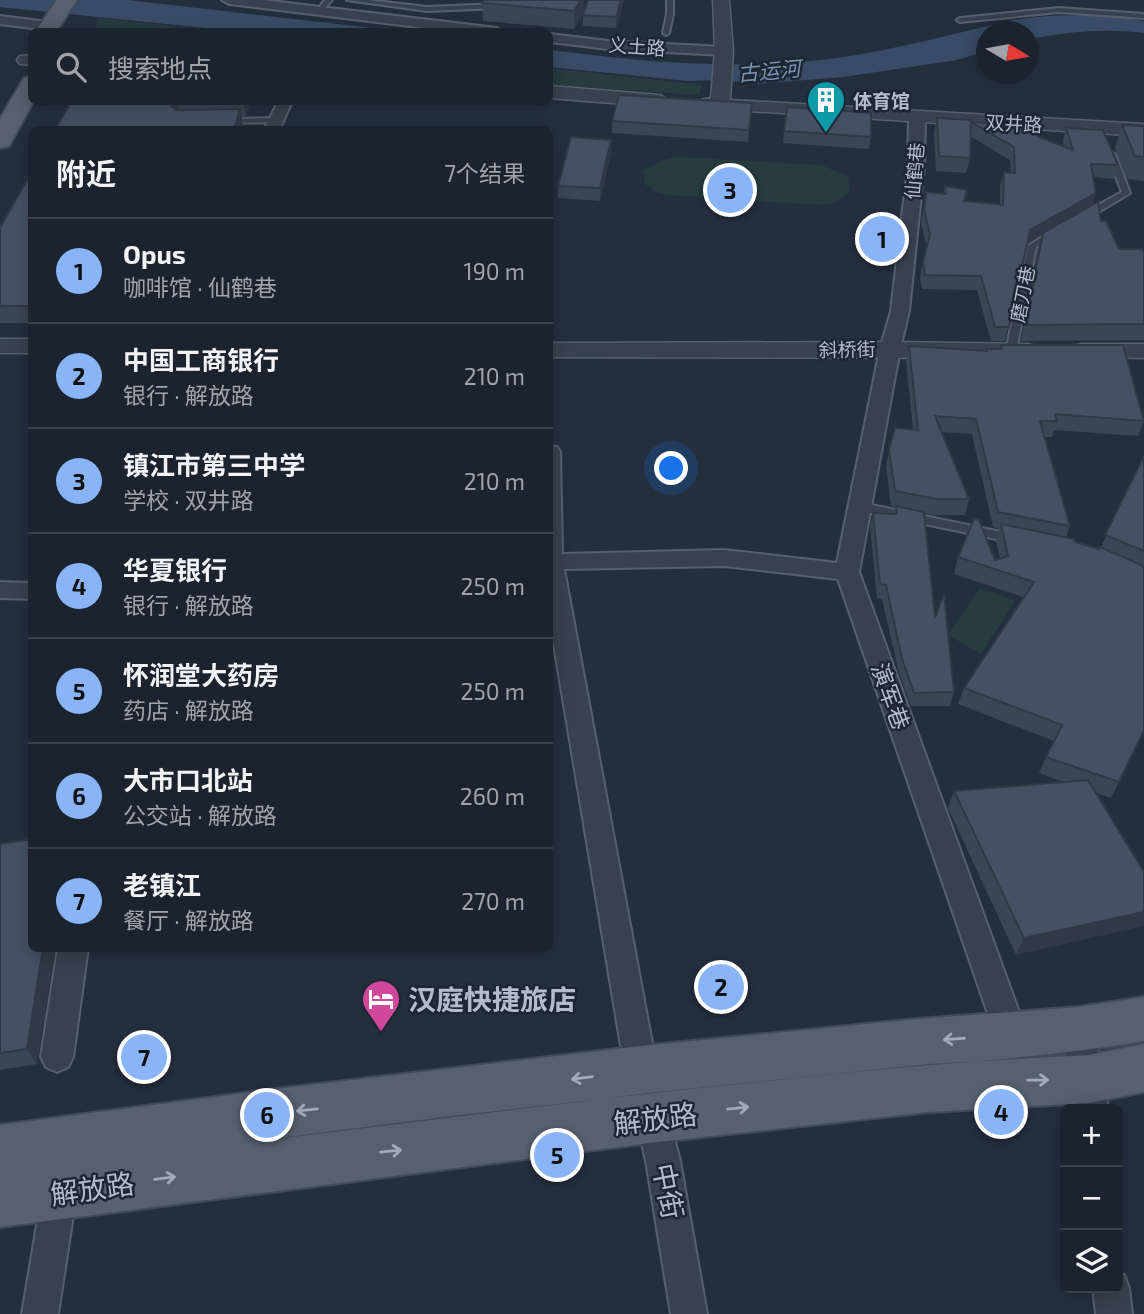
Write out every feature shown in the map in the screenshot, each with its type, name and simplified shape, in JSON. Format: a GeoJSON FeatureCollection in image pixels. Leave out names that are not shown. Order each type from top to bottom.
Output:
{"type":"FeatureCollection","features":[{"type":"Feature","properties":{"kind":"main road"},"geometry":{"type":"LineString","coordinates":[[0,104],[28,60]]}},
{"type":"Feature","properties":{"kind":"main road"},"geometry":{"type":"LineString","coordinates":[[0,141],[28,90]]}},
{"type":"Feature","properties":{"kind":"main road","name":"解放路"},"geometry":{"type":"LineString","coordinates":[[0,1200],[1011,1034],[1079,1030],[1144,1019]]}},
{"type":"Feature","properties":{"kind":"main road","name":"解放路"},"geometry":{"type":"LineString","coordinates":[[0,1151],[267,1115],[648,1094],[929,1088],[1025,1081],[1091,1094],[1144,1068]]}},
{"type":"Feature","properties":{"kind":"street"},"geometry":{"type":"LineString","coordinates":[[229,0],[324,5],[471,28]]}},
{"type":"Feature","properties":{"kind":"street"},"geometry":{"type":"LineString","coordinates":[[720,105],[724,57],[721,0]]}},
{"type":"Feature","properties":{"kind":"street"},"geometry":{"type":"LineString","coordinates":[[0,19],[63,18]]}},
{"type":"Feature","properties":{"kind":"street","name":"义土路"},"geometry":{"type":"LineString","coordinates":[[553,38],[724,57]]}},
{"type":"Feature","properties":{"kind":"street","name":"双井路"},"geometry":{"type":"LineString","coordinates":[[553,92],[917,118],[1144,130]]}},
{"type":"Feature","properties":{"kind":"street"},"geometry":{"type":"LineString","coordinates":[[273,125],[283,105]]}},
{"type":"Feature","properties":{"kind":"street","name":"仙鹤巷"},"geometry":{"type":"LineString","coordinates":[[890,349],[900,311],[916,166],[917,118]]}},
{"type":"Feature","properties":{"kind":"street"},"geometry":{"type":"LineString","coordinates":[[0,346],[28,346]]}},
{"type":"Feature","properties":{"kind":"street","name":"演军巷"},"geometry":{"type":"LineString","coordinates":[[890,349],[857,506],[847,572],[1011,1034]]}},
{"type":"Feature","properties":{"kind":"street","name":"斜桥街"},"geometry":{"type":"LineString","coordinates":[[553,350],[1144,351]]}},
{"type":"Feature","properties":{"kind":"street"},"geometry":{"type":"LineString","coordinates":[[553,562],[724,558],[847,572]]}},
{"type":"Feature","properties":{"kind":"street","name":"中街"},"geometry":{"type":"LineString","coordinates":[[553,573],[648,1094],[678,1236],[689,1314]]}},
{"type":"Feature","properties":{"kind":"street"},"geometry":{"type":"LineString","coordinates":[[0,590],[28,591]]}},
{"type":"Feature","properties":{"kind":"street"},"geometry":{"type":"LineString","coordinates":[[57,1057],[72,952]]}},
{"type":"Feature","properties":{"kind":"street"},"geometry":{"type":"LineString","coordinates":[[1079,1030],[1091,1094]]}},
{"type":"Feature","properties":{"kind":"street"},"geometry":{"type":"LineString","coordinates":[[40,1314],[66,1143]]}},
{"type":"Feature","properties":{"kind":"street"},"geometry":{"type":"LineString","coordinates":[[1112,1293],[1114,1314]]}},
{"type":"Feature","properties":{"kind":"lane"},"geometry":{"type":"LineString","coordinates":[[350,0],[427,9],[501,6],[503,0]]}},
{"type":"Feature","properties":{"kind":"lane"},"geometry":{"type":"LineString","coordinates":[[415,14],[427,15],[428,0]]}},
{"type":"Feature","properties":{"kind":"lane"},"geometry":{"type":"LineString","coordinates":[[666,33],[670,0]]}},
{"type":"Feature","properties":{"kind":"lane"},"geometry":{"type":"LineString","coordinates":[[960,20],[1059,10],[1144,16]]}},
{"type":"Feature","properties":{"kind":"lane"},"geometry":{"type":"LineString","coordinates":[[221,121],[273,125]]}},
{"type":"Feature","properties":{"kind":"lane"},"geometry":{"type":"LineString","coordinates":[[1079,220],[1126,193],[1100,128]]}},
{"type":"Feature","properties":{"kind":"lane","name":"磨刀巷"},"geometry":{"type":"LineString","coordinates":[[1011,351],[1032,246],[1067,226]]}},
{"type":"Feature","properties":{"kind":"lane"},"geometry":{"type":"LineString","coordinates":[[857,506],[1018,539]]}},
{"type":"Feature","properties":{"kind":"green space"},"geometry":{"type":"Polygon","coordinates":[[[99,18],[191,28],[96,28],[99,18]]]}},
{"type":"Feature","properties":{"kind":"green space"},"geometry":{"type":"Polygon","coordinates":[[[553,68],[702,85],[699,95],[553,85],[553,68]]]}},
{"type":"Feature","properties":{"kind":"green space"},"geometry":{"type":"Polygon","coordinates":[[[679,157],[821,165],[848,176],[850,192],[834,203],[820,205],[670,195],[656,192],[645,184],[643,170],[664,160],[679,157]]]}},
{"type":"Feature","properties":{"kind":"green space"},"geometry":{"type":"Polygon","coordinates":[[[980,588],[1015,601],[981,654],[948,635],[980,588]]]}},
{"type":"Feature","properties":{"kind":"water"},"geometry":{"type":"Polygon","coordinates":[[[0,0],[127,0],[373,28],[206,28],[0,7],[0,0]]]}},
{"type":"Feature","properties":{"kind":"water"},"geometry":{"type":"Polygon","coordinates":[[[1100,15],[1144,21],[1144,33],[1086,32],[1039,37],[1039,21],[1012,21],[1100,15]]]}},
{"type":"Feature","properties":{"kind":"water","name":"古运河"},"geometry":{"type":"Polygon","coordinates":[[[976,29],[976,54],[957,60],[843,77],[757,84],[721,80],[688,81],[553,67],[553,50],[621,58],[729,64],[801,62],[879,51],[976,29]]]}},
{"type":"Feature","properties":{"kind":"building"},"geometry":{"type":"Polygon","coordinates":[[[484,0],[581,0],[574,11],[482,3],[484,0]]]}},
{"type":"Feature","properties":{"kind":"building"},"geometry":{"type":"Polygon","coordinates":[[[588,0],[621,0],[616,17],[583,15],[588,0]]]}},
{"type":"Feature","properties":{"kind":"building"},"geometry":{"type":"Polygon","coordinates":[[[619,95],[752,103],[749,130],[612,121],[619,95]]]}},
{"type":"Feature","properties":{"kind":"building"},"geometry":{"type":"Polygon","coordinates":[[[69,105],[171,105],[176,110],[240,109],[235,126],[57,126],[69,105]]]}},
{"type":"Feature","properties":{"kind":"building"},"geometry":{"type":"Polygon","coordinates":[[[787,107],[871,113],[871,137],[784,131],[787,107]]]}},
{"type":"Feature","properties":{"kind":"building"},"geometry":{"type":"Polygon","coordinates":[[[937,118],[971,120],[970,158],[939,156],[937,118]]]}},
{"type":"Feature","properties":{"kind":"building"},"geometry":{"type":"Polygon","coordinates":[[[971,122],[1021,125],[1039,137],[1073,150],[1066,128],[1103,130],[1118,165],[1091,164],[1096,193],[1030,230],[1009,327],[995,327],[981,276],[925,275],[923,262],[930,235],[924,210],[926,192],[946,194],[945,186],[967,190],[964,201],[1003,205],[1004,172],[1015,173],[1014,147],[971,122]]]}},
{"type":"Feature","properties":{"kind":"building"},"geometry":{"type":"Polygon","coordinates":[[[1122,125],[1144,126],[1144,157],[1135,156],[1122,125]]]}},
{"type":"Feature","properties":{"kind":"building"},"geometry":{"type":"Polygon","coordinates":[[[571,137],[611,140],[600,188],[558,186],[571,137]]]}},
{"type":"Feature","properties":{"kind":"building"},"geometry":{"type":"Polygon","coordinates":[[[28,178],[28,306],[0,306],[0,228],[28,178]]]}},
{"type":"Feature","properties":{"kind":"building"},"geometry":{"type":"Polygon","coordinates":[[[1098,202],[1101,221],[1106,221],[1119,249],[1142,249],[1144,252],[1144,324],[1025,325],[1043,233],[1098,202]]]}},
{"type":"Feature","properties":{"kind":"building"},"geometry":{"type":"Polygon","coordinates":[[[1001,345],[1123,345],[1144,421],[1055,414],[1057,421],[1040,421],[1070,526],[998,512],[976,419],[935,416],[969,499],[936,499],[895,491],[889,450],[895,428],[918,430],[909,346],[987,351],[986,349],[1002,349],[1001,345]]]}},
{"type":"Feature","properties":{"kind":"building"},"geometry":{"type":"Polygon","coordinates":[[[1144,456],[1144,551],[1105,535],[1144,456]]]}},
{"type":"Feature","properties":{"kind":"building"},"geometry":{"type":"Polygon","coordinates":[[[896,506],[924,512],[935,618],[944,594],[954,692],[914,693],[902,659],[886,585],[880,584],[873,513],[897,514],[896,506]]]}},
{"type":"Feature","properties":{"kind":"building"},"geometry":{"type":"Polygon","coordinates":[[[974,519],[979,520],[995,560],[1008,556],[1001,524],[1074,539],[1075,542],[1099,549],[1100,547],[1144,566],[1144,730],[1119,782],[1046,757],[1062,725],[964,688],[1034,582],[958,557],[974,519]]]}},
{"type":"Feature","properties":{"kind":"building"},"geometry":{"type":"Polygon","coordinates":[[[1088,780],[1144,872],[1144,912],[1024,938],[954,791],[1088,780]]]}},
{"type":"Feature","properties":{"kind":"building"},"geometry":{"type":"Polygon","coordinates":[[[28,840],[28,952],[42,952],[27,1049],[0,1053],[0,844],[28,840]]]}},
{"type":"Feature","properties":{"kind":"place","name":"体育馆"},"geometry":{"type":"Point","coordinates":[826,134]}},
{"type":"Feature","properties":{"kind":"place","name":"镇江市第三中学"},"geometry":{"type":"Point","coordinates":[730,190]}},
{"type":"Feature","properties":{"kind":"place","name":"Opus"},"geometry":{"type":"Point","coordinates":[882,239]}},
{"type":"Feature","properties":{"kind":"place","name":"中国工商银行"},"geometry":{"type":"Point","coordinates":[721,987]}},
{"type":"Feature","properties":{"kind":"place","name":"汉庭快捷旅店"},"geometry":{"type":"Point","coordinates":[381,1033]}},
{"type":"Feature","properties":{"kind":"place","name":"老镇江"},"geometry":{"type":"Point","coordinates":[144,1057]}},
{"type":"Feature","properties":{"kind":"place","name":"华夏银行"},"geometry":{"type":"Point","coordinates":[1001,1112]}},
{"type":"Feature","properties":{"kind":"place","name":"大市口北站"},"geometry":{"type":"Point","coordinates":[267,1115]}},
{"type":"Feature","properties":{"kind":"place","name":"怀润堂大药房"},"geometry":{"type":"Point","coordinates":[557,1155]}}]}
